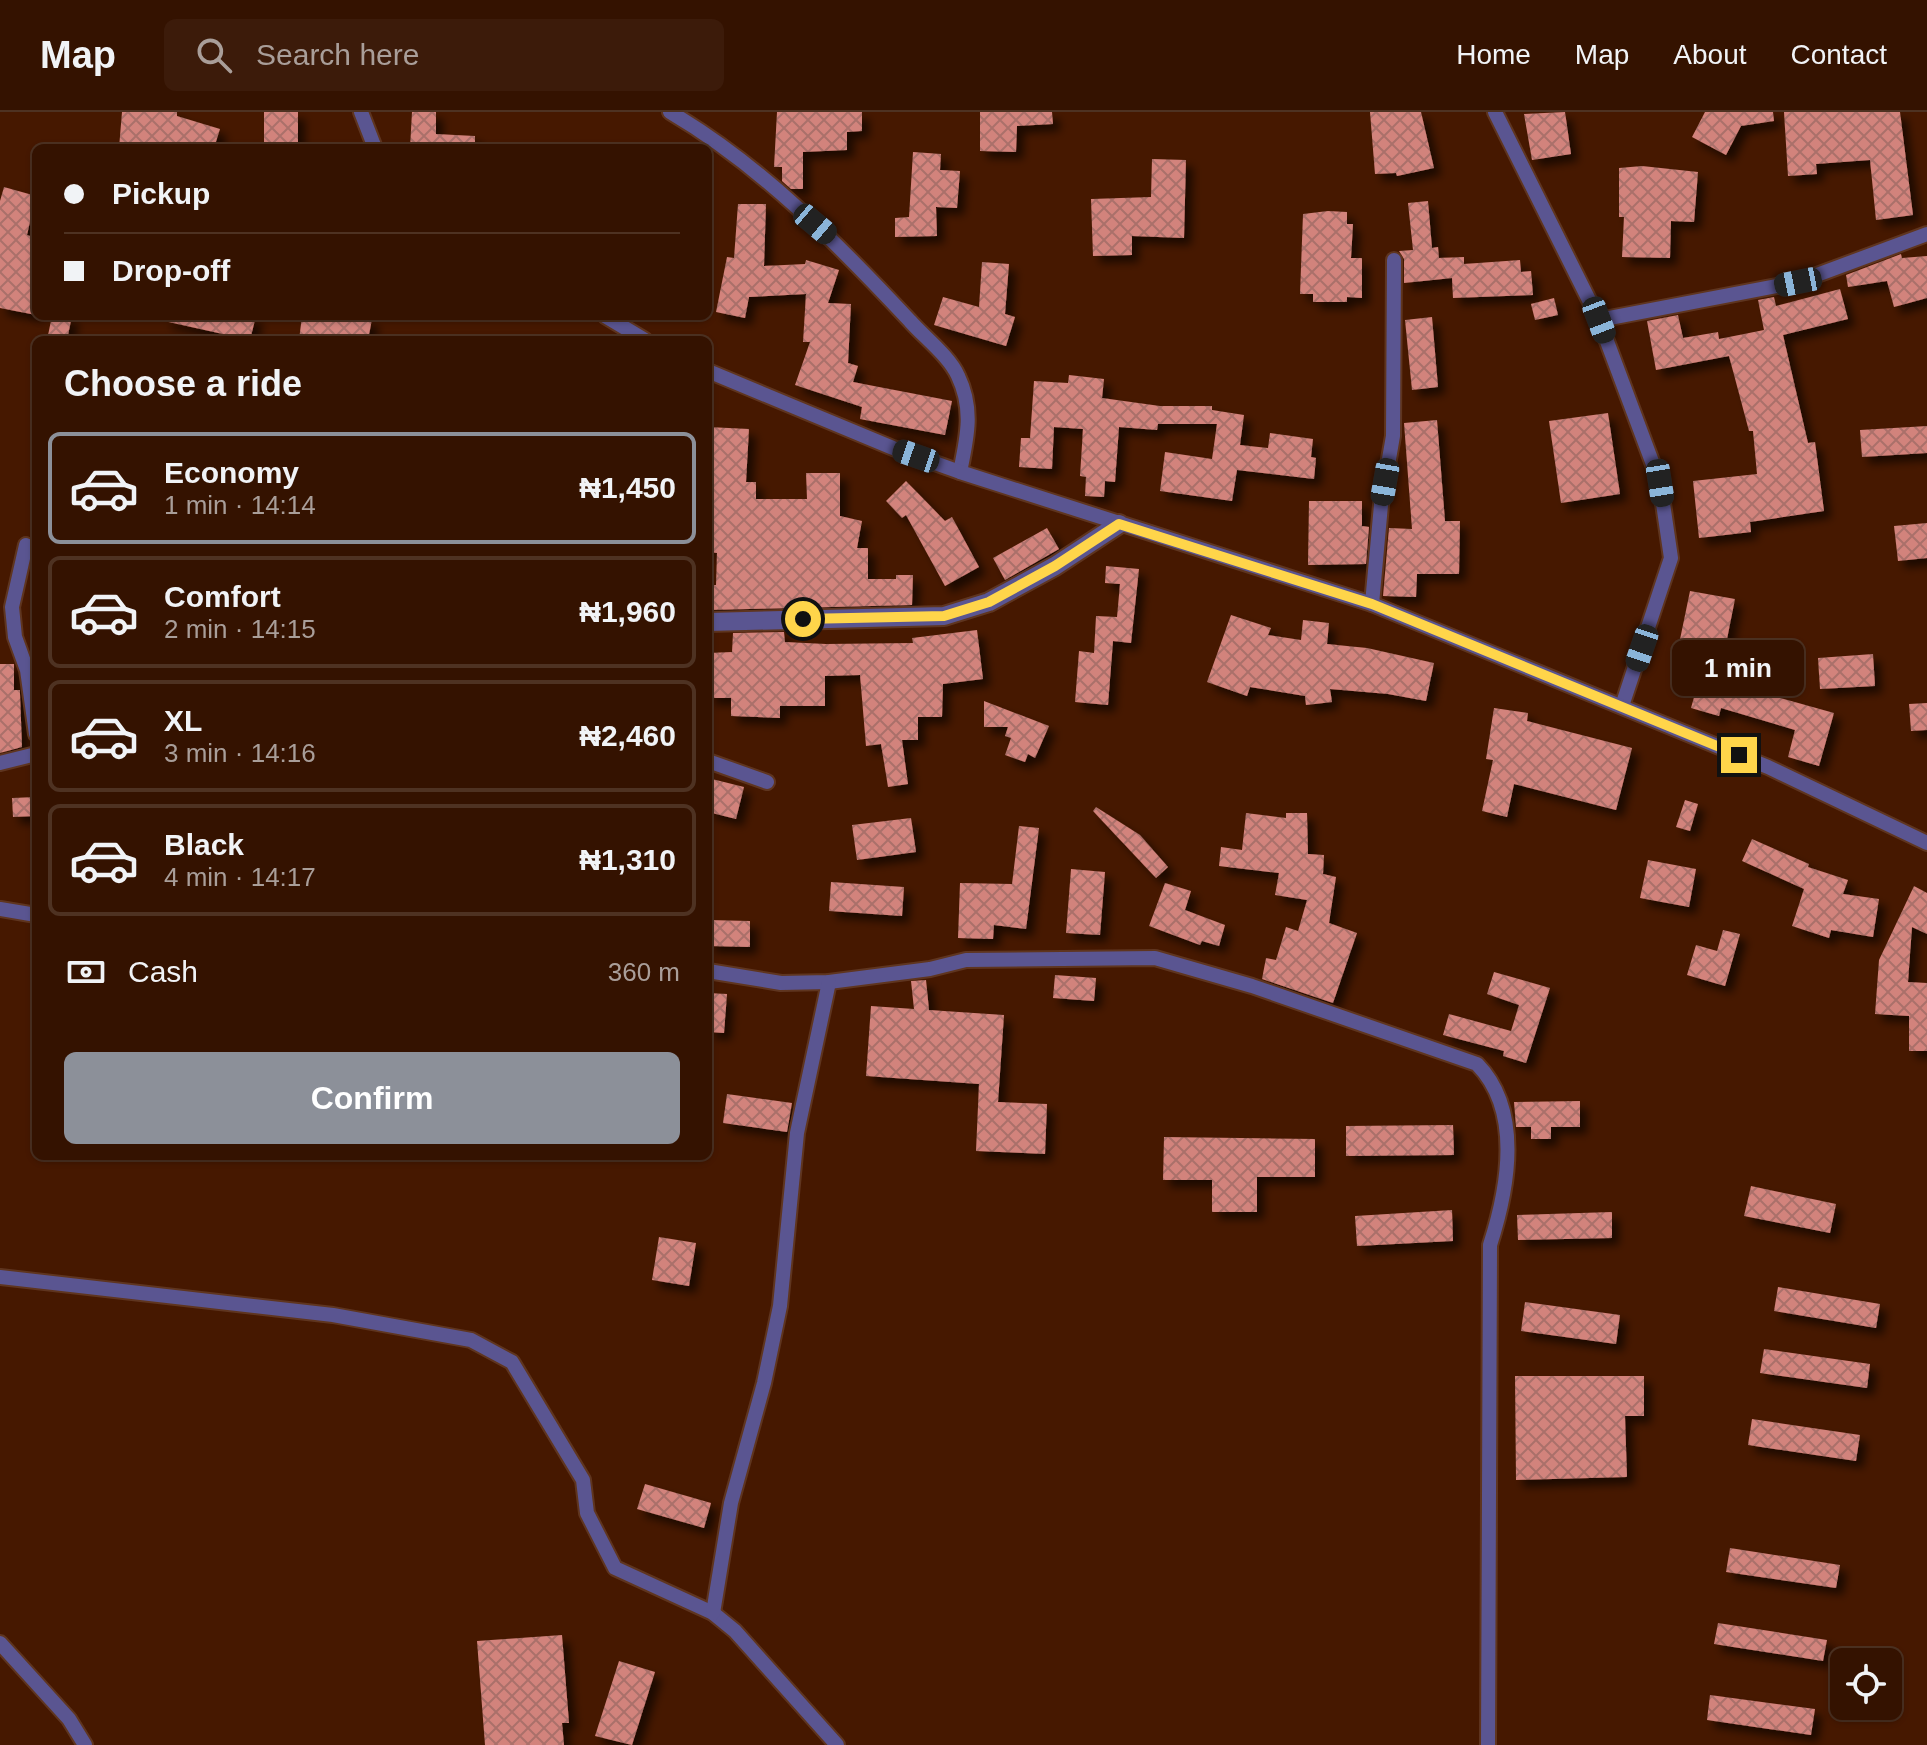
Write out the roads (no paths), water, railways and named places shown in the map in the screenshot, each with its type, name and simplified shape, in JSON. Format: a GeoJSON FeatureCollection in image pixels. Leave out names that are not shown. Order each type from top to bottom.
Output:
{"type":"FeatureCollection","features":[{"type":"Feature","properties":{"kind":"street"},"geometry":{"type":"LineString","coordinates":[[361,112],[373,144]]}},
{"type":"Feature","properties":{"kind":"street"},"geometry":{"type":"LineString","coordinates":[[670,112],[691,119],[836,242],[957,373],[968,403],[969,430],[960,472]]}},
{"type":"Feature","properties":{"kind":"street"},"geometry":{"type":"LineString","coordinates":[[1495,112],[1599,320],[1660,483],[1671,558],[1622,706]]}},
{"type":"Feature","properties":{"kind":"street"},"geometry":{"type":"LineString","coordinates":[[1599,320],[1798,282],[1927,234]]}},
{"type":"Feature","properties":{"kind":"street"},"geometry":{"type":"LineString","coordinates":[[1372,604],[1381,505],[1393,436],[1394,260]]}},
{"type":"Feature","properties":{"kind":"street"},"geometry":{"type":"LineString","coordinates":[[612,320],[638,336]]}},
{"type":"Feature","properties":{"kind":"street"},"geometry":{"type":"LineString","coordinates":[[712,373],[893,448],[960,472],[1372,604],[1768,767],[1927,843]]}},
{"type":"Feature","properties":{"kind":"street"},"geometry":{"type":"LineString","coordinates":[[712,622],[944,616],[989,602],[1055,566],[1119,524]]}},
{"type":"Feature","properties":{"kind":"street"},"geometry":{"type":"LineString","coordinates":[[26,545],[12,607],[15,637],[27,670],[32,706]]}},
{"type":"Feature","properties":{"kind":"street"},"geometry":{"type":"LineString","coordinates":[[0,763],[32,755]]}},
{"type":"Feature","properties":{"kind":"street"},"geometry":{"type":"LineString","coordinates":[[712,762],[767,782]]}},
{"type":"Feature","properties":{"kind":"street"},"geometry":{"type":"LineString","coordinates":[[0,909],[32,914]]}},
{"type":"Feature","properties":{"kind":"street"},"geometry":{"type":"LineString","coordinates":[[712,972],[781,983],[829,982],[930,969],[966,960],[1155,958],[1252,986],[1477,1064],[1493,1080],[1508,1134],[1506,1180],[1490,1245],[1488,1745]]}},
{"type":"Feature","properties":{"kind":"street"},"geometry":{"type":"LineString","coordinates":[[713,1613],[731,1503],[764,1383],[780,1306],[797,1133],[829,982]]}},
{"type":"Feature","properties":{"kind":"street"},"geometry":{"type":"LineString","coordinates":[[0,1277],[303,1311],[471,1340],[512,1362],[583,1480],[587,1513],[615,1568],[713,1613],[735,1631],[837,1745]]}},
{"type":"Feature","properties":{"kind":"street"},"geometry":{"type":"LineString","coordinates":[[0,1643],[69,1719],[85,1745]]}}]}
